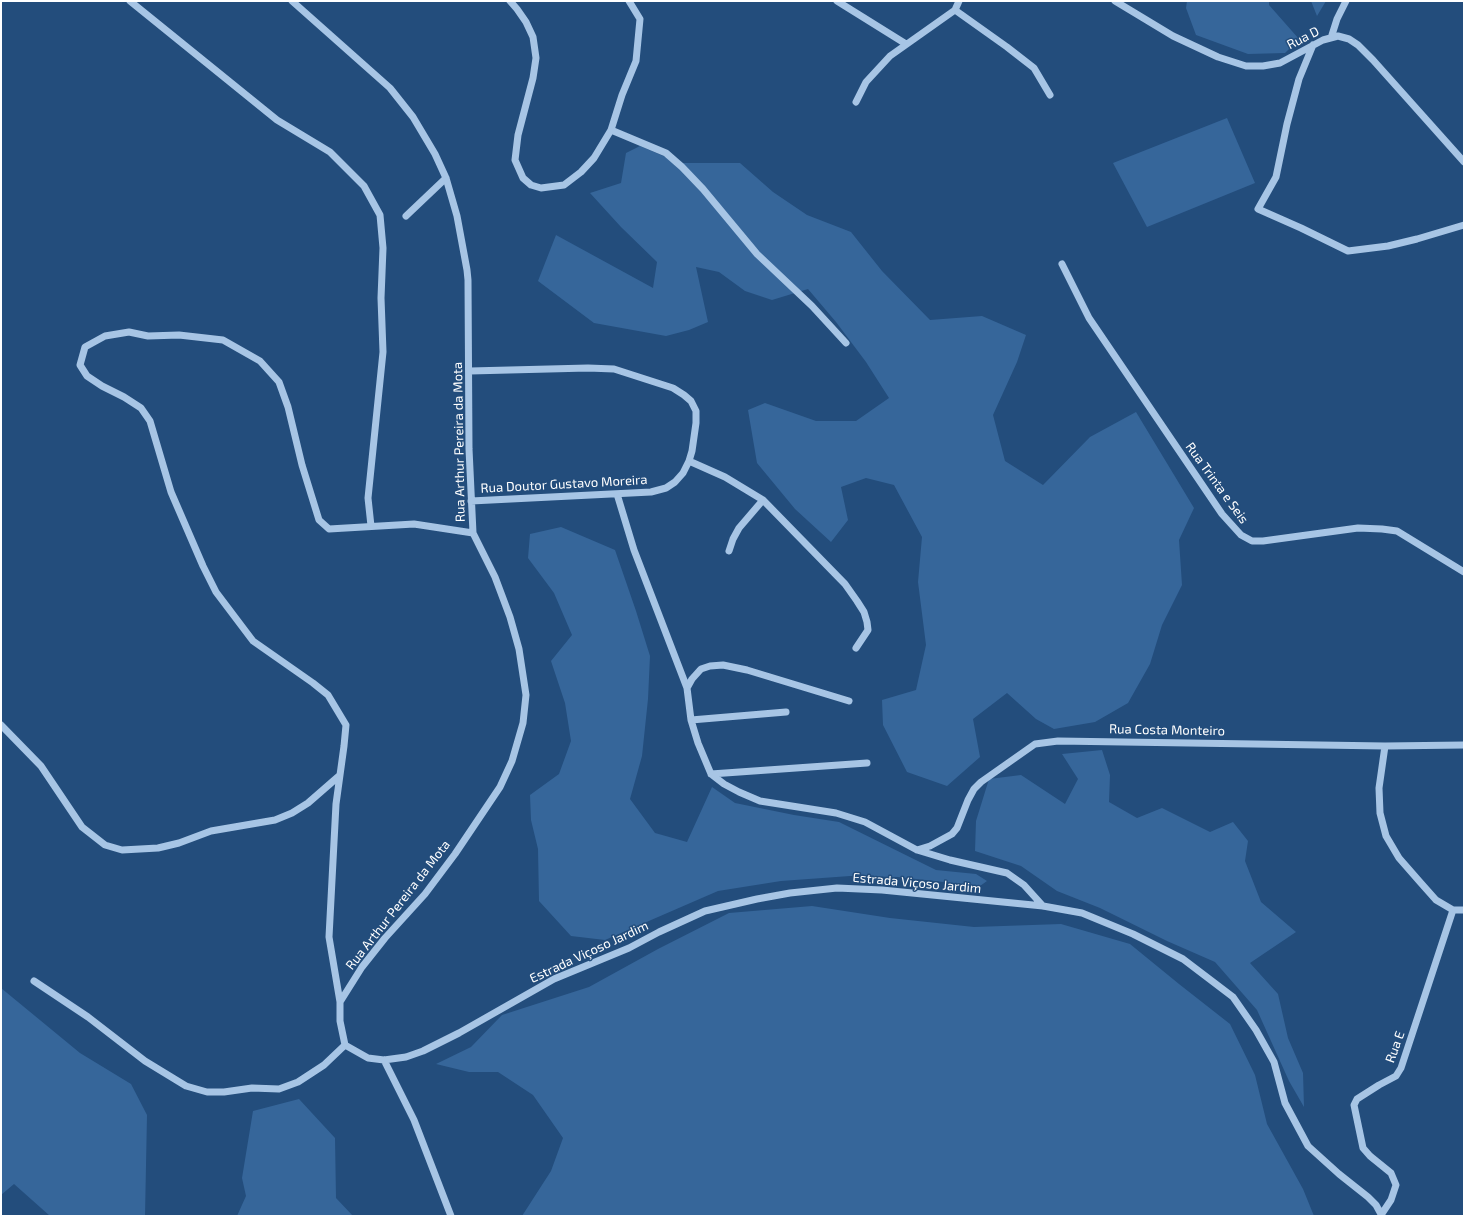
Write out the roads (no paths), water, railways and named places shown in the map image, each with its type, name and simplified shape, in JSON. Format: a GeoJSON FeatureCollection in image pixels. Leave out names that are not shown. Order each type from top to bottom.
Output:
{"type":"FeatureCollection","features":[{"type":"Feature","properties":{"kind":"street"},"geometry":{"type":"LineString","coordinates":[[130,1],[277,120],[330,152],[364,186],[380,215],[383,248],[381,298],[382,352],[368,498],[371,526]]}},
{"type":"Feature","properties":{"kind":"street","name":"Rua Arthur Pereira da Mota"},"geometry":{"type":"LineString","coordinates":[[292,1],[390,88],[413,117],[435,154],[446,178],[457,216],[467,270],[470,371],[469,449],[473,533],[495,577],[510,617],[519,649],[526,695],[523,723],[512,761],[500,787],[455,854],[429,888],[362,967],[340,1002]]}},
{"type":"Feature","properties":{"kind":"street"},"geometry":{"type":"LineString","coordinates":[[510,1],[526,22],[532,38],[536,58],[532,84],[518,135],[515,160],[523,178],[531,185],[541,188],[564,185],[581,172],[594,158],[611,130],[622,95],[636,61],[640,19],[629,1]]}},
{"type":"Feature","properties":{"kind":"street"},"geometry":{"type":"LineString","coordinates":[[837,1],[906,44]]}},
{"type":"Feature","properties":{"kind":"street"},"geometry":{"type":"LineString","coordinates":[[856,102],[866,82],[890,56],[954,10],[959,1]]}},
{"type":"Feature","properties":{"kind":"street","name":"Rua D"},"geometry":{"type":"LineString","coordinates":[[1114,1],[1172,36],[1218,57],[1246,66],[1262,66],[1280,63],[1313,45],[1331,38],[1338,36],[1349,39],[1358,45],[1373,60],[1464,162]]}},
{"type":"Feature","properties":{"kind":"street"},"geometry":{"type":"LineString","coordinates":[[1331,38],[1337,19],[1346,1]]}},
{"type":"Feature","properties":{"kind":"street"},"geometry":{"type":"LineString","coordinates":[[954,10],[1034,68],[1050,95]]}},
{"type":"Feature","properties":{"kind":"street"},"geometry":{"type":"LineString","coordinates":[[1313,45],[1297,86],[1276,177],[1258,209],[1348,251],[1388,246],[1464,225]]}},
{"type":"Feature","properties":{"kind":"street"},"geometry":{"type":"LineString","coordinates":[[611,130],[666,153],[682,167],[703,188],[757,254],[812,306],[846,343]]}},
{"type":"Feature","properties":{"kind":"street"},"geometry":{"type":"LineString","coordinates":[[406,216],[446,178]]}},
{"type":"Feature","properties":{"kind":"street","name":"Rua Trinta e Seis"},"geometry":{"type":"LineString","coordinates":[[1062,264],[1089,318],[1222,514],[1241,535],[1252,541],[1263,541],[1358,528],[1397,531],[1464,572]]}},
{"type":"Feature","properties":{"kind":"street"},"geometry":{"type":"LineString","coordinates":[[34,981],[88,1017],[145,1061],[186,1086],[207,1092],[224,1092],[252,1088],[279,1089],[298,1082],[324,1065],[345,1045],[340,1021],[340,1002],[329,937],[336,804],[346,725],[328,695],[253,641],[216,592],[171,492],[150,421],[141,408],[87,376],[80,365],[85,347],[105,336],[129,332],[148,336],[179,335],[223,340],[260,361],[279,382],[288,407],[302,465],[319,520],[328,529],[414,524],[473,533]]}},
{"type":"Feature","properties":{"kind":"street","name":"Rua Doutor Gustavo Moreira"},"geometry":{"type":"LineString","coordinates":[[470,371],[588,368],[614,369],[673,388],[691,401],[696,411],[696,423],[689,461],[683,473],[675,482],[666,488],[651,492],[471,501]]}},
{"type":"Feature","properties":{"kind":"street"},"geometry":{"type":"LineString","coordinates":[[689,461],[725,477],[763,500],[834,573],[857,601],[864,612],[867,622],[868,630],[856,648]]}},
{"type":"Feature","properties":{"kind":"street"},"geometry":{"type":"LineString","coordinates":[[617,494],[634,550],[687,688],[691,720],[698,743],[711,774],[739,792],[760,802],[836,813],[865,822],[917,850],[950,860],[1007,873],[1024,884],[1043,906]]}},
{"type":"Feature","properties":{"kind":"street"},"geometry":{"type":"LineString","coordinates":[[729,551],[739,528],[763,500]]}},
{"type":"Feature","properties":{"kind":"street"},"geometry":{"type":"LineString","coordinates":[[687,688],[692,679],[701,669],[710,666],[724,665],[747,670],[849,701]]}},
{"type":"Feature","properties":{"kind":"street"},"geometry":{"type":"LineString","coordinates":[[691,720],[786,712]]}},
{"type":"Feature","properties":{"kind":"street"},"geometry":{"type":"LineString","coordinates":[[1,725],[41,766],[82,827],[105,845],[122,850],[158,848],[179,843],[211,831],[275,820],[292,813],[308,803],[339,776]]}},
{"type":"Feature","properties":{"kind":"street","name":"Rua Costa Monteiro"},"geometry":{"type":"LineString","coordinates":[[917,850],[930,846],[952,834],[957,828],[968,800],[974,790],[982,782],[1035,744],[1058,741],[1385,746],[1464,745]]}},
{"type":"Feature","properties":{"kind":"street"},"geometry":{"type":"LineString","coordinates":[[1385,746],[1379,788],[1380,813],[1386,836],[1400,858],[1436,900],[1453,910],[1464,910]]}},
{"type":"Feature","properties":{"kind":"street"},"geometry":{"type":"LineString","coordinates":[[711,774],[867,763]]}},
{"type":"Feature","properties":{"kind":"street","name":"Estrada Viçoso Jardim"},"geometry":{"type":"LineString","coordinates":[[345,1045],[368,1058],[384,1060],[406,1057],[423,1051],[459,1033],[554,980],[629,948],[659,932],[705,911],[757,899],[790,893],[837,888],[882,890],[1043,906],[1082,913],[1133,934],[1183,959],[1233,997],[1256,1030],[1274,1062],[1285,1103],[1308,1146],[1339,1174],[1368,1197],[1382,1216]]}},
{"type":"Feature","properties":{"kind":"street","name":"Rua E"},"geometry":{"type":"LineString","coordinates":[[1382,1216],[1391,1200],[1396,1185],[1391,1173],[1370,1156],[1363,1148],[1354,1105],[1357,1099],[1396,1076],[1401,1068],[1453,910]]}},
{"type":"Feature","properties":{"kind":"street"},"geometry":{"type":"LineString","coordinates":[[384,1060],[414,1120],[451,1216]]}}]}
